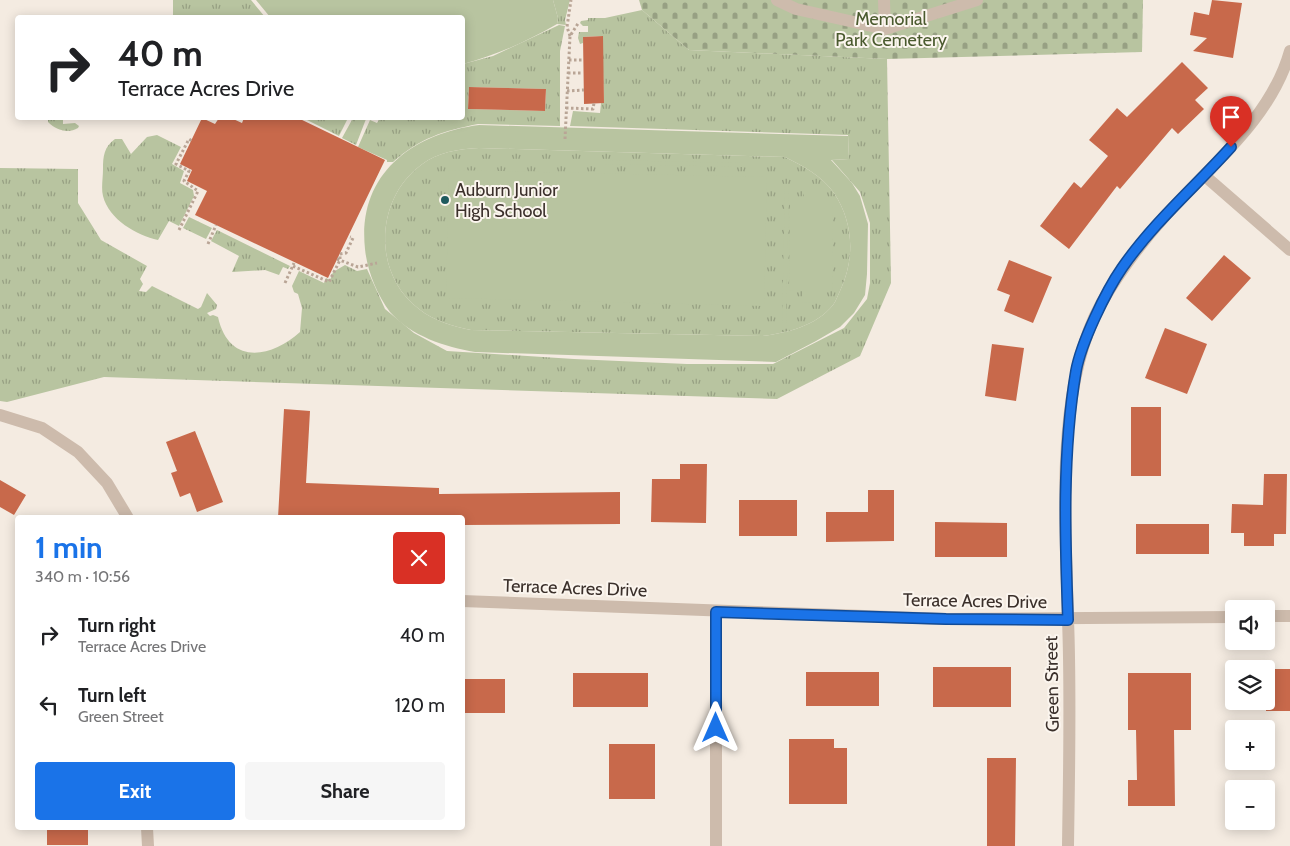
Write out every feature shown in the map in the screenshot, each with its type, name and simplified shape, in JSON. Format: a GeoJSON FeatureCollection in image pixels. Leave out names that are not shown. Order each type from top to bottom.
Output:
{"type":"FeatureCollection","features":[{"type":"Feature","properties":{"kind":"street"},"geometry":{"type":"LineString","coordinates":[[777,0],[796,9],[885,29],[978,0]]}},
{"type":"Feature","properties":{"kind":"street"},"geometry":{"type":"LineString","coordinates":[[884,0],[885,29]]}},
{"type":"Feature","properties":{"kind":"street","name":"Green Street"},"geometry":{"type":"LineString","coordinates":[[1068,846],[1070,714],[1065,540],[1066,462],[1076,369],[1100,306],[1122,268],[1165,216],[1205,176],[1256,117],[1279,79],[1290,51]]}},
{"type":"Feature","properties":{"kind":"street"},"geometry":{"type":"LineString","coordinates":[[1205,176],[1290,250]]}},
{"type":"Feature","properties":{"kind":"street"},"geometry":{"type":"LineString","coordinates":[[0,415],[42,428],[78,452],[107,483],[126,515]]}},
{"type":"Feature","properties":{"kind":"street","name":"Terrace Acres Drive"},"geometry":{"type":"LineString","coordinates":[[465,601],[716,612],[946,619],[1068,620],[1225,617]]}},
{"type":"Feature","properties":{"kind":"street"},"geometry":{"type":"LineString","coordinates":[[716,612],[716,846]]}},
{"type":"Feature","properties":{"kind":"street"},"geometry":{"type":"LineString","coordinates":[[1275,616],[1290,616]]}},
{"type":"Feature","properties":{"kind":"street"},"geometry":{"type":"LineString","coordinates":[[148,830],[148,846]]}},
{"type":"Feature","properties":{"kind":"path"},"geometry":{"type":"LineString","coordinates":[[565,139],[570,36],[567,27],[571,0]]}},
{"type":"Feature","properties":{"kind":"path"},"geometry":{"type":"LineString","coordinates":[[570,36],[579,22]]}},
{"type":"Feature","properties":{"kind":"path"},"geometry":{"type":"LineString","coordinates":[[569,60],[583,60]]}},
{"type":"Feature","properties":{"kind":"path"},"geometry":{"type":"LineString","coordinates":[[568,73],[583,73]]}},
{"type":"Feature","properties":{"kind":"path"},"geometry":{"type":"LineString","coordinates":[[567,90],[584,90]]}},
{"type":"Feature","properties":{"kind":"path"},"geometry":{"type":"LineString","coordinates":[[566,108],[593,109],[594,103]]}},
{"type":"Feature","properties":{"kind":"path"},"geometry":{"type":"LineString","coordinates":[[179,230],[198,191],[184,181],[189,170],[176,164],[189,140],[192,141]]}},
{"type":"Feature","properties":{"kind":"path"},"geometry":{"type":"LineString","coordinates":[[208,244],[216,226]]}},
{"type":"Feature","properties":{"kind":"path"},"geometry":{"type":"LineString","coordinates":[[285,283],[293,265],[329,282],[340,254],[346,253],[353,238],[350,237]]}},
{"type":"Feature","properties":{"kind":"path"},"geometry":{"type":"LineString","coordinates":[[339,260],[358,267],[377,263]]}},
{"type":"Feature","properties":{"kind":"green space"},"geometry":{"type":"Polygon","coordinates":[[[173,0],[251,0],[263,15],[173,15],[173,0]]]}},
{"type":"Feature","properties":{"kind":"green space"},"geometry":{"type":"Polygon","coordinates":[[[256,0],[553,0],[558,18],[557,24],[523,42],[465,63],[465,15],[268,15],[256,0]]]}},
{"type":"Feature","properties":{"kind":"green space"},"geometry":{"type":"Polygon","coordinates":[[[553,0],[570,0],[565,20],[566,25],[557,24],[558,18],[553,0]]]}},
{"type":"Feature","properties":{"kind":"green space","name":"Memorial Park Cemetery"},"geometry":{"type":"Polygon","coordinates":[[[639,0],[1143,0],[1142,52],[887,59],[689,50],[642,10],[639,0]]]}},
{"type":"Feature","properties":{"kind":"green space"},"geometry":{"type":"Polygon","coordinates":[[[642,10],[689,50],[887,59],[891,283],[860,356],[777,399],[104,377],[7,402],[0,401],[0,168],[78,169],[78,203],[101,240],[147,266],[140,279],[143,284],[139,291],[146,292],[152,286],[198,309],[201,307],[207,293],[217,305],[216,309],[207,313],[210,316],[218,317],[223,333],[231,344],[241,350],[252,353],[276,348],[300,332],[302,308],[298,294],[294,292],[292,286],[299,271],[324,283],[326,278],[330,280],[333,272],[345,265],[357,271],[367,269],[385,309],[414,333],[447,351],[687,364],[773,364],[844,328],[867,299],[870,283],[870,223],[860,192],[832,160],[849,159],[848,135],[570,126],[573,111],[600,113],[601,103],[604,103],[602,36],[583,37],[583,43],[580,44],[579,32],[588,32],[588,26],[583,26],[580,23],[581,21],[588,20],[588,18],[605,18],[642,10]]]}},
{"type":"Feature","properties":{"kind":"green space"},"geometry":{"type":"Polygon","coordinates":[[[559,25],[565,26],[560,51],[560,126],[478,124],[443,133],[423,141],[393,162],[387,162],[387,160],[358,147],[370,120],[377,123],[379,120],[465,120],[465,63],[493,56],[559,25]],[[469,87],[468,109],[545,111],[546,89],[469,87]]]}},
{"type":"Feature","properties":{"kind":"green space"},"geometry":{"type":"Polygon","coordinates":[[[48,120],[63,120],[63,124],[75,123],[79,126],[70,131],[62,130],[48,122],[48,120]]]}},
{"type":"Feature","properties":{"kind":"green space"},"geometry":{"type":"Polygon","coordinates":[[[307,120],[347,120],[339,136],[307,120]]]}},
{"type":"Feature","properties":{"kind":"green space"},"geometry":{"type":"Polygon","coordinates":[[[352,120],[366,120],[356,145],[342,138],[352,120]]]}},
{"type":"Feature","properties":{"kind":"green space"},"geometry":{"type":"Polygon","coordinates":[[[479,125],[848,136],[849,159],[831,160],[852,183],[860,196],[868,224],[865,295],[854,313],[840,327],[776,362],[475,352],[429,339],[408,328],[398,320],[381,298],[370,274],[366,257],[365,223],[370,200],[380,180],[394,163],[411,149],[431,138],[454,130],[479,125]],[[479,148],[448,152],[434,157],[421,165],[406,180],[395,197],[388,216],[385,237],[387,257],[393,277],[404,294],[419,309],[443,322],[471,330],[762,336],[781,333],[810,323],[826,312],[834,303],[845,279],[850,254],[849,229],[841,205],[834,193],[818,177],[785,157],[479,148]]]}},
{"type":"Feature","properties":{"kind":"green space"},"geometry":{"type":"Polygon","coordinates":[[[157,135],[181,147],[172,164],[184,171],[180,183],[193,190],[194,196],[179,226],[169,221],[158,240],[133,230],[118,219],[106,205],[102,186],[104,156],[111,142],[115,139],[122,139],[131,154],[147,137],[157,135]]]}},
{"type":"Feature","properties":{"kind":"green space"},"geometry":{"type":"Polygon","coordinates":[[[479,148],[785,157],[824,181],[841,205],[849,229],[850,241],[850,254],[845,279],[834,303],[818,318],[801,327],[762,336],[471,330],[443,322],[419,309],[404,294],[393,277],[387,257],[385,237],[388,216],[395,197],[406,180],[421,165],[434,157],[448,152],[479,148]]]}},
{"type":"Feature","properties":{"kind":"green space"},"geometry":{"type":"Polygon","coordinates":[[[604,160],[744,163],[744,167],[604,164],[604,160]]]}},
{"type":"Feature","properties":{"kind":"green space"},"geometry":{"type":"Polygon","coordinates":[[[449,170],[767,177],[764,306],[446,298],[449,170]]]}},
{"type":"Feature","properties":{"kind":"green space"},"geometry":{"type":"Polygon","coordinates":[[[785,185],[789,185],[786,325],[782,325],[785,185]]]}},
{"type":"Feature","properties":{"kind":"green space"},"geometry":{"type":"Polygon","coordinates":[[[804,192],[820,192],[820,204],[833,204],[832,291],[818,291],[818,303],[802,302],[802,291],[789,290],[790,203],[804,203],[804,192]]]}},
{"type":"Feature","properties":{"kind":"green space"},"geometry":{"type":"Polygon","coordinates":[[[189,217],[212,228],[206,239],[183,228],[189,217]]]}},
{"type":"Feature","properties":{"kind":"green space"},"geometry":{"type":"Polygon","coordinates":[[[217,230],[290,266],[288,269],[283,267],[279,275],[265,270],[232,272],[239,256],[211,241],[217,230]]]}},
{"type":"Feature","properties":{"kind":"building"},"geometry":{"type":"Polygon","coordinates":[[[1212,0],[1242,3],[1233,58],[1193,51],[1207,38],[1190,35],[1194,12],[1209,15],[1212,0]]]}},
{"type":"Feature","properties":{"kind":"building"},"geometry":{"type":"Polygon","coordinates":[[[603,36],[604,103],[584,104],[583,37],[603,36]]]}},
{"type":"Feature","properties":{"kind":"building"},"geometry":{"type":"Polygon","coordinates":[[[1182,62],[1208,88],[1195,100],[1204,109],[1178,134],[1172,128],[1120,189],[1117,186],[1069,249],[1040,226],[1074,182],[1081,188],[1108,156],[1089,140],[1117,108],[1127,117],[1182,62]]]}},
{"type":"Feature","properties":{"kind":"building"},"geometry":{"type":"Polygon","coordinates":[[[469,87],[546,89],[545,111],[468,109],[469,87]]]}},
{"type":"Feature","properties":{"kind":"building"},"geometry":{"type":"Polygon","coordinates":[[[201,120],[215,124],[218,120],[235,120],[242,123],[243,120],[302,120],[385,160],[328,278],[195,215],[207,191],[187,181],[192,170],[180,164],[201,120]]]}},
{"type":"Feature","properties":{"kind":"building"},"geometry":{"type":"Polygon","coordinates":[[[1224,255],[1251,278],[1212,321],[1186,298],[1224,255]]]}},
{"type":"Feature","properties":{"kind":"building"},"geometry":{"type":"Polygon","coordinates":[[[1009,260],[1052,277],[1033,323],[1004,311],[1010,295],[997,290],[1009,260]]]}},
{"type":"Feature","properties":{"kind":"building"},"geometry":{"type":"Polygon","coordinates":[[[1165,328],[1207,344],[1187,394],[1145,378],[1165,328]]]}},
{"type":"Feature","properties":{"kind":"building"},"geometry":{"type":"Polygon","coordinates":[[[992,344],[1024,348],[1016,401],[985,396],[992,344]]]}},
{"type":"Feature","properties":{"kind":"building"},"geometry":{"type":"Polygon","coordinates":[[[1131,407],[1161,407],[1161,476],[1131,476],[1131,407]]]}},
{"type":"Feature","properties":{"kind":"building"},"geometry":{"type":"Polygon","coordinates":[[[284,409],[310,411],[306,483],[439,488],[439,494],[620,492],[620,524],[465,525],[465,515],[278,515],[284,409]]]}},
{"type":"Feature","properties":{"kind":"building"},"geometry":{"type":"Polygon","coordinates":[[[195,431],[223,502],[197,512],[190,493],[180,497],[171,473],[177,471],[166,442],[195,431]]]}},
{"type":"Feature","properties":{"kind":"building"},"geometry":{"type":"Polygon","coordinates":[[[680,464],[707,464],[706,523],[651,522],[652,479],[680,479],[680,464]]]}},
{"type":"Feature","properties":{"kind":"building"},"geometry":{"type":"Polygon","coordinates":[[[1264,474],[1287,474],[1286,534],[1274,534],[1274,546],[1244,546],[1244,533],[1231,533],[1232,504],[1263,505],[1264,474]]]}},
{"type":"Feature","properties":{"kind":"building"},"geometry":{"type":"Polygon","coordinates":[[[0,480],[26,495],[14,515],[0,507],[0,480]]]}},
{"type":"Feature","properties":{"kind":"building"},"geometry":{"type":"Polygon","coordinates":[[[868,490],[894,490],[894,541],[826,542],[826,512],[868,512],[868,490]]]}},
{"type":"Feature","properties":{"kind":"building"},"geometry":{"type":"Polygon","coordinates":[[[739,500],[797,500],[797,536],[739,536],[739,500]]]}},
{"type":"Feature","properties":{"kind":"building"},"geometry":{"type":"Polygon","coordinates":[[[935,522],[1007,523],[1007,557],[935,557],[935,522]]]}},
{"type":"Feature","properties":{"kind":"building"},"geometry":{"type":"Polygon","coordinates":[[[1136,524],[1209,524],[1209,554],[1136,554],[1136,524]]]}},
{"type":"Feature","properties":{"kind":"building"},"geometry":{"type":"Polygon","coordinates":[[[933,667],[1011,667],[1011,707],[933,707],[933,667]]]}},
{"type":"Feature","properties":{"kind":"building"},"geometry":{"type":"Polygon","coordinates":[[[1275,669],[1290,669],[1290,711],[1266,711],[1275,710],[1275,669]]]}},
{"type":"Feature","properties":{"kind":"building"},"geometry":{"type":"Polygon","coordinates":[[[806,672],[879,672],[879,706],[806,706],[806,672]]]}},
{"type":"Feature","properties":{"kind":"building"},"geometry":{"type":"Polygon","coordinates":[[[573,673],[648,673],[648,707],[573,707],[573,673]]]}},
{"type":"Feature","properties":{"kind":"building"},"geometry":{"type":"Polygon","coordinates":[[[1128,673],[1191,673],[1191,730],[1174,730],[1175,806],[1128,806],[1128,780],[1137,780],[1136,730],[1128,730],[1128,673]]]}},
{"type":"Feature","properties":{"kind":"building"},"geometry":{"type":"Polygon","coordinates":[[[465,679],[505,679],[505,713],[465,713],[465,679]]]}},
{"type":"Feature","properties":{"kind":"building"},"geometry":{"type":"Polygon","coordinates":[[[789,739],[834,739],[834,748],[847,748],[847,804],[789,804],[789,739]]]}},
{"type":"Feature","properties":{"kind":"building"},"geometry":{"type":"Polygon","coordinates":[[[609,744],[655,744],[655,799],[609,799],[609,744]]]}},
{"type":"Feature","properties":{"kind":"building"},"geometry":{"type":"Polygon","coordinates":[[[987,758],[1016,758],[1015,846],[987,846],[987,758]]]}},
{"type":"Feature","properties":{"kind":"building"},"geometry":{"type":"Polygon","coordinates":[[[47,830],[88,830],[88,845],[47,845],[47,830]]]}},
{"type":"Feature","properties":{"kind":"place","name":"Auburn Junior High School"},"geometry":{"type":"Point","coordinates":[445,200]}},
{"type":"Feature","properties":{"kind":"route"},"geometry":{"type":"LineString","coordinates":[[716,728],[716,612],[946,619],[1068,620],[1065,540],[1066,462],[1076,369],[1100,306],[1122,268],[1165,216],[1231,147]]}}]}
